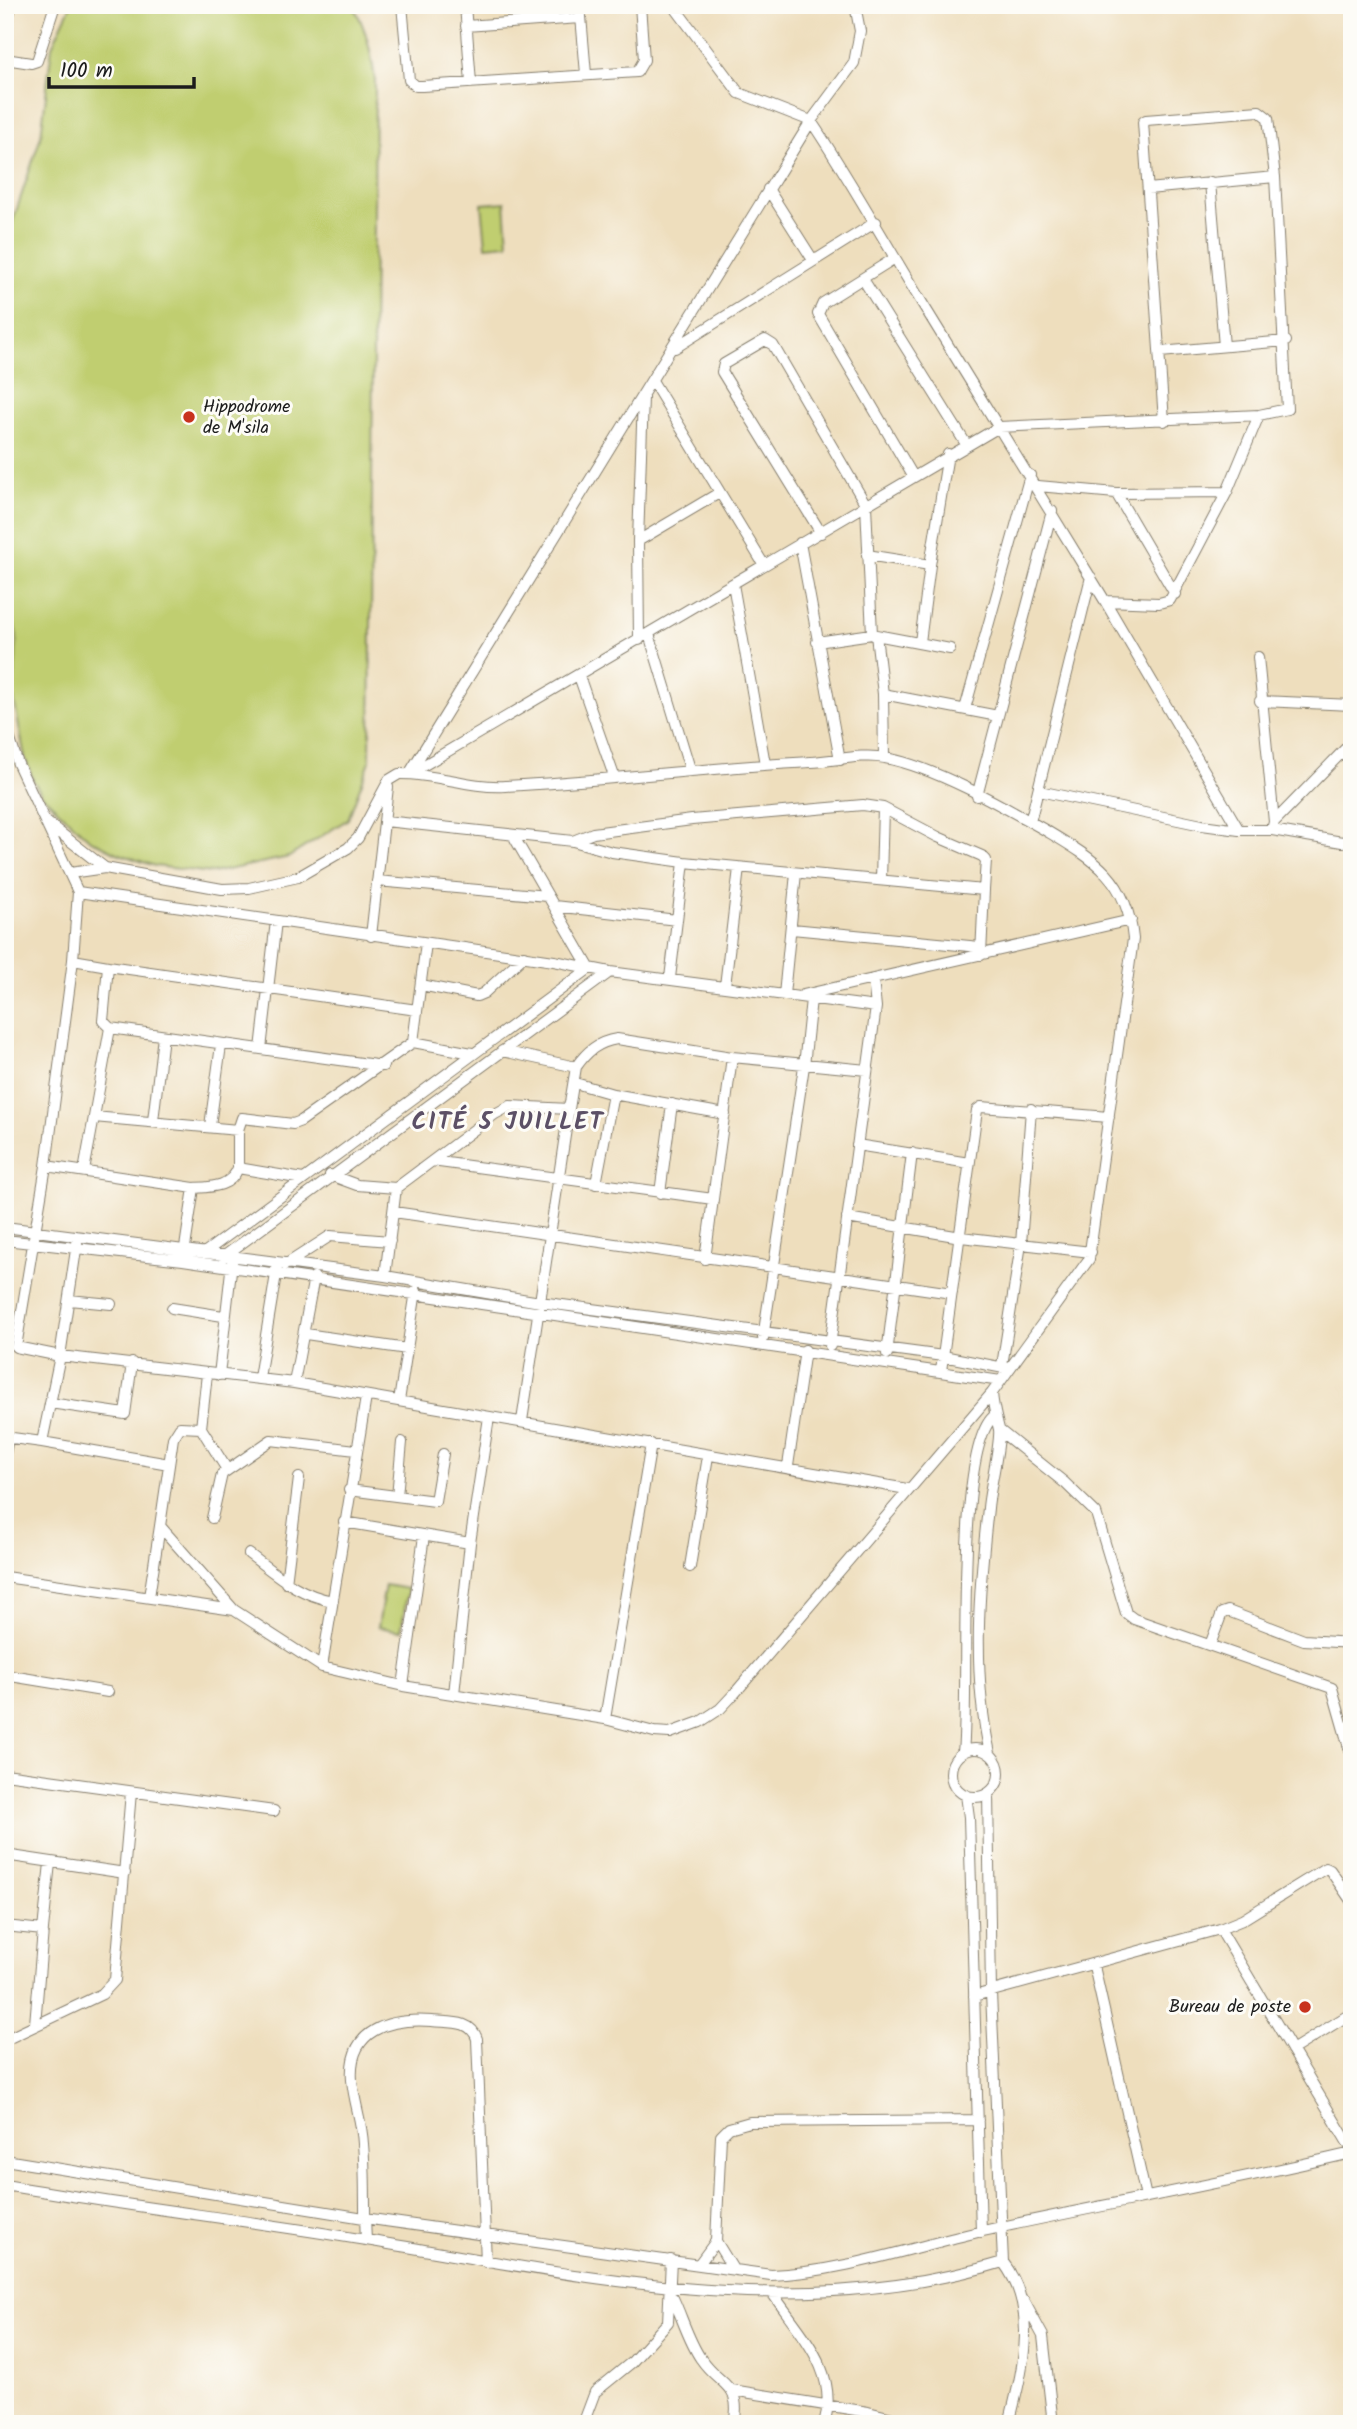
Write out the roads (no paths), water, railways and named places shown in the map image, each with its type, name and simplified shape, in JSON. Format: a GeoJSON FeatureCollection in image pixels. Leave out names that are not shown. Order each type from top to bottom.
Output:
{"type":"FeatureCollection","features":[{"type":"Feature","properties":{"kind":"street"},"geometry":{"type":"LineString","coordinates":[[5,34],[11,5]]}},
{"type":"Feature","properties":{"kind":"street"},"geometry":{"type":"LineString","coordinates":[[5,60],[31,63],[37,61],[55,5]]}},
{"type":"Feature","properties":{"kind":"street"},"geometry":{"type":"LineString","coordinates":[[402,5],[407,75],[411,83],[422,86],[640,69],[644,60],[640,5]]}},
{"type":"Feature","properties":{"kind":"street"},"geometry":{"type":"LineString","coordinates":[[465,5],[471,83]]}},
{"type":"Feature","properties":{"kind":"street"},"geometry":{"type":"LineString","coordinates":[[524,5],[525,22]]}},
{"type":"Feature","properties":{"kind":"street"},"geometry":{"type":"LineString","coordinates":[[580,5],[586,74]]}},
{"type":"Feature","properties":{"kind":"street"},"geometry":{"type":"LineString","coordinates":[[673,5],[739,93],[811,121],[876,222],[895,258],[999,428],[1038,486],[1239,831]]}},
{"type":"Feature","properties":{"kind":"street"},"geometry":{"type":"LineString","coordinates":[[409,774],[653,382],[768,189],[811,121],[854,63],[860,31],[855,5]]}},
{"type":"Feature","properties":{"kind":"street"},"geometry":{"type":"LineString","coordinates":[[467,26],[580,18]]}},
{"type":"Feature","properties":{"kind":"street"},"geometry":{"type":"LineString","coordinates":[[409,774],[821,533],[948,454],[999,428],[1164,421],[1284,412],[1289,406],[1275,177],[1268,118],[1259,111],[1143,122],[1164,421]]}},
{"type":"Feature","properties":{"kind":"street"},"geometry":{"type":"LineString","coordinates":[[1148,189],[1275,177]]}},
{"type":"Feature","properties":{"kind":"street"},"geometry":{"type":"LineString","coordinates":[[1210,182],[1224,346]]}},
{"type":"Feature","properties":{"kind":"street"},"geometry":{"type":"LineString","coordinates":[[768,189],[813,260]]}},
{"type":"Feature","properties":{"kind":"street"},"geometry":{"type":"LineString","coordinates":[[671,351],[876,222]]}},
{"type":"Feature","properties":{"kind":"street"},"geometry":{"type":"LineString","coordinates":[[895,258],[823,303],[818,314],[913,475]]}},
{"type":"Feature","properties":{"kind":"street"},"geometry":{"type":"LineString","coordinates":[[863,279],[966,444]]}},
{"type":"Feature","properties":{"kind":"street"},"geometry":{"type":"LineString","coordinates":[[821,533],[722,372],[723,364],[763,341],[771,341],[866,505],[874,634],[883,694],[884,757]]}},
{"type":"Feature","properties":{"kind":"street"},"geometry":{"type":"LineString","coordinates":[[1160,352],[1286,341]]}},
{"type":"Feature","properties":{"kind":"street"},"geometry":{"type":"LineString","coordinates":[[653,382],[764,565]]}},
{"type":"Feature","properties":{"kind":"street"},"geometry":{"type":"LineString","coordinates":[[639,640],[638,541],[643,396]]}},
{"type":"Feature","properties":{"kind":"street"},"geometry":{"type":"LineString","coordinates":[[1105,601],[1165,603],[1175,594],[1227,492],[1259,415]]}},
{"type":"Feature","properties":{"kind":"street"},"geometry":{"type":"LineString","coordinates":[[920,642],[948,454]]}},
{"type":"Feature","properties":{"kind":"street"},"geometry":{"type":"LineString","coordinates":[[965,709],[1030,475]]}},
{"type":"Feature","properties":{"kind":"street"},"geometry":{"type":"LineString","coordinates":[[1038,486],[1116,493],[1227,492]]}},
{"type":"Feature","properties":{"kind":"street"},"geometry":{"type":"LineString","coordinates":[[638,541],[719,493]]}},
{"type":"Feature","properties":{"kind":"street"},"geometry":{"type":"LineString","coordinates":[[1116,493],[1175,594]]}},
{"type":"Feature","properties":{"kind":"street"},"geometry":{"type":"LineString","coordinates":[[977,796],[1052,511]]}},
{"type":"Feature","properties":{"kind":"street"},"geometry":{"type":"LineString","coordinates":[[800,543],[840,760]]}},
{"type":"Feature","properties":{"kind":"street"},"geometry":{"type":"LineString","coordinates":[[867,555],[930,565]]}},
{"type":"Feature","properties":{"kind":"street"},"geometry":{"type":"LineString","coordinates":[[1030,822],[1091,577]]}},
{"type":"Feature","properties":{"kind":"street"},"geometry":{"type":"LineString","coordinates":[[733,584],[765,764]]}},
{"type":"Feature","properties":{"kind":"street"},"geometry":{"type":"LineString","coordinates":[[649,634],[690,769]]}},
{"type":"Feature","properties":{"kind":"street"},"geometry":{"type":"LineString","coordinates":[[817,642],[874,634],[950,649]]}},
{"type":"Feature","properties":{"kind":"street"},"geometry":{"type":"LineString","coordinates":[[1258,657],[1273,826]]}},
{"type":"Feature","properties":{"kind":"street"},"geometry":{"type":"LineString","coordinates":[[579,676],[614,776]]}},
{"type":"Feature","properties":{"kind":"street"},"geometry":{"type":"LineString","coordinates":[[883,694],[998,716]]}},
{"type":"Feature","properties":{"kind":"street"},"geometry":{"type":"LineString","coordinates":[[1260,701],[1352,705]]}},
{"type":"Feature","properties":{"kind":"street"},"geometry":{"type":"LineString","coordinates":[[5,725],[18,764],[78,892],[46,1166],[15,1343],[20,1350],[294,1383],[522,1421],[708,1456],[788,1466],[907,1489]]}},
{"type":"Feature","properties":{"kind":"street"},"geometry":{"type":"LineString","coordinates":[[1273,826],[1352,743]]}},
{"type":"Feature","properties":{"kind":"street"},"geometry":{"type":"LineString","coordinates":[[70,873],[105,868],[222,889],[249,888],[298,877],[322,864],[358,838],[389,780],[399,774],[500,786],[690,769],[884,757],[928,771],[1030,822],[1086,854],[1109,873],[1127,906],[1133,939],[1091,1252],[1086,1264],[1005,1368]]}},
{"type":"Feature","properties":{"kind":"street"},"geometry":{"type":"LineString","coordinates":[[371,936],[389,780]]}},
{"type":"Feature","properties":{"kind":"street"},"geometry":{"type":"LineString","coordinates":[[1039,791],[1239,831],[1273,826],[1342,842],[1352,840]]}},
{"type":"Feature","properties":{"kind":"street"},"geometry":{"type":"LineString","coordinates":[[573,841],[593,833],[692,820],[863,805],[883,808],[986,860],[981,951]]}},
{"type":"Feature","properties":{"kind":"street"},"geometry":{"type":"LineString","coordinates":[[881,880],[883,808]]}},
{"type":"Feature","properties":{"kind":"street"},"geometry":{"type":"LineString","coordinates":[[44,821],[105,868]]}},
{"type":"Feature","properties":{"kind":"street"},"geometry":{"type":"LineString","coordinates":[[384,821],[513,837],[573,841],[584,847],[684,862],[984,890]]}},
{"type":"Feature","properties":{"kind":"street"},"geometry":{"type":"LineString","coordinates":[[513,837],[590,967]]}},
{"type":"Feature","properties":{"kind":"street"},"geometry":{"type":"LineString","coordinates":[[670,978],[684,862]]}},
{"type":"Feature","properties":{"kind":"street"},"geometry":{"type":"LineString","coordinates":[[725,986],[739,868]]}},
{"type":"Feature","properties":{"kind":"street"},"geometry":{"type":"LineString","coordinates":[[784,995],[796,873]]}},
{"type":"Feature","properties":{"kind":"street"},"geometry":{"type":"LineString","coordinates":[[377,881],[547,896]]}},
{"type":"Feature","properties":{"kind":"street"},"geometry":{"type":"LineString","coordinates":[[78,892],[524,956],[610,972],[876,1007]]}},
{"type":"Feature","properties":{"kind":"street"},"geometry":{"type":"LineString","coordinates":[[554,906],[677,920]]}},
{"type":"Feature","properties":{"kind":"street"},"geometry":{"type":"LineString","coordinates":[[799,996],[981,951],[1131,920]]}},
{"type":"Feature","properties":{"kind":"street"},"geometry":{"type":"LineString","coordinates":[[261,1049],[276,921]]}},
{"type":"Feature","properties":{"kind":"street"},"geometry":{"type":"LineString","coordinates":[[792,929],[981,951]]}},
{"type":"Feature","properties":{"kind":"street"},"geometry":{"type":"LineString","coordinates":[[46,1166],[194,1188],[217,1186],[232,1179],[238,1168],[239,1123],[247,1117],[293,1124],[301,1121],[383,1066],[413,1042],[426,943]]}},
{"type":"Feature","properties":{"kind":"street"},"geometry":{"type":"LineString","coordinates":[[421,985],[477,996],[484,993],[524,956]]}},
{"type":"Feature","properties":{"kind":"street"},"geometry":{"type":"LineString","coordinates":[[72,960],[417,1010]]}},
{"type":"Feature","properties":{"kind":"street"},"geometry":{"type":"LineString","coordinates":[[108,966],[103,1021],[110,1028],[383,1066]]}},
{"type":"Feature","properties":{"kind":"street"},"geometry":{"type":"LineString","coordinates":[[5,1240],[184,1255],[204,1252],[590,967]]}},
{"type":"Feature","properties":{"kind":"street"},"geometry":{"type":"LineString","coordinates":[[219,1375],[229,1261],[326,1179],[610,972]]}},
{"type":"Feature","properties":{"kind":"street"},"geometry":{"type":"LineString","coordinates":[[829,1353],[876,1007],[873,979]]}},
{"type":"Feature","properties":{"kind":"street"},"geometry":{"type":"LineString","coordinates":[[762,1344],[804,1066],[811,999]]}},
{"type":"Feature","properties":{"kind":"street"},"geometry":{"type":"LineString","coordinates":[[84,1171],[110,1028]]}},
{"type":"Feature","properties":{"kind":"street"},"geometry":{"type":"LineString","coordinates":[[153,1121],[163,1037]]}},
{"type":"Feature","properties":{"kind":"street"},"geometry":{"type":"LineString","coordinates":[[522,1421],[576,1067],[593,1047],[617,1038],[732,1057],[867,1070]]}},
{"type":"Feature","properties":{"kind":"street"},"geometry":{"type":"LineString","coordinates":[[413,1042],[472,1052]]}},
{"type":"Feature","properties":{"kind":"street"},"geometry":{"type":"LineString","coordinates":[[485,1043],[498,1054],[576,1067]]}},
{"type":"Feature","properties":{"kind":"street"},"geometry":{"type":"LineString","coordinates":[[210,1126],[221,1045]]}},
{"type":"Feature","properties":{"kind":"street"},"geometry":{"type":"LineString","coordinates":[[705,1259],[732,1057]]}},
{"type":"Feature","properties":{"kind":"street"},"geometry":{"type":"LineString","coordinates":[[575,1083],[613,1094],[725,1114]]}},
{"type":"Feature","properties":{"kind":"street"},"geometry":{"type":"LineString","coordinates":[[596,1184],[613,1094]]}},
{"type":"Feature","properties":{"kind":"street"},"geometry":{"type":"LineString","coordinates":[[660,1193],[672,1104]]}},
{"type":"Feature","properties":{"kind":"street"},"geometry":{"type":"LineString","coordinates":[[315,1171],[326,1179],[356,1185],[396,1188],[510,1106],[569,1110]]}},
{"type":"Feature","properties":{"kind":"street"},"geometry":{"type":"LineString","coordinates":[[941,1370],[978,1109],[1031,1109],[1110,1117]]}},
{"type":"Feature","properties":{"kind":"street"},"geometry":{"type":"LineString","coordinates":[[160,1526],[234,1610],[322,1667],[403,1686],[605,1719],[670,1733],[700,1722],[719,1709],[1001,1381],[1021,1244],[1031,1109]]}},
{"type":"Feature","properties":{"kind":"street"},"geometry":{"type":"LineString","coordinates":[[94,1117],[238,1130]]}},
{"type":"Feature","properties":{"kind":"street"},"geometry":{"type":"LineString","coordinates":[[857,1146],[969,1163]]}},
{"type":"Feature","properties":{"kind":"street"},"geometry":{"type":"LineString","coordinates":[[886,1361],[912,1153]]}},
{"type":"Feature","properties":{"kind":"street"},"geometry":{"type":"LineString","coordinates":[[432,1161],[713,1199]]}},
{"type":"Feature","properties":{"kind":"street"},"geometry":{"type":"LineString","coordinates":[[238,1168],[303,1179]]}},
{"type":"Feature","properties":{"kind":"street"},"geometry":{"type":"LineString","coordinates":[[184,1255],[194,1188]]}},
{"type":"Feature","properties":{"kind":"street"},"geometry":{"type":"LineString","coordinates":[[385,1276],[396,1188]]}},
{"type":"Feature","properties":{"kind":"street"},"geometry":{"type":"LineString","coordinates":[[394,1212],[952,1293]]}},
{"type":"Feature","properties":{"kind":"street"},"geometry":{"type":"LineString","coordinates":[[847,1218],[961,1237],[1091,1252]]}},
{"type":"Feature","properties":{"kind":"street"},"geometry":{"type":"LineString","coordinates":[[5,1227],[279,1268],[385,1276],[540,1302],[888,1348],[1005,1368]]}},
{"type":"Feature","properties":{"kind":"street"},"geometry":{"type":"LineString","coordinates":[[42,1443],[60,1356],[78,1236]]}},
{"type":"Feature","properties":{"kind":"street"},"geometry":{"type":"LineString","coordinates":[[259,1378],[279,1268],[330,1236],[390,1241]]}},
{"type":"Feature","properties":{"kind":"street"},"geometry":{"type":"LineString","coordinates":[[204,1252],[229,1261]]}},
{"type":"Feature","properties":{"kind":"street"},"geometry":{"type":"LineString","coordinates":[[279,1268],[314,1281],[415,1297],[886,1361],[1001,1381]]}},
{"type":"Feature","properties":{"kind":"street"},"geometry":{"type":"LineString","coordinates":[[294,1383],[306,1334],[315,1269]]}},
{"type":"Feature","properties":{"kind":"street"},"geometry":{"type":"LineString","coordinates":[[399,1401],[418,1282]]}},
{"type":"Feature","properties":{"kind":"street"},"geometry":{"type":"LineString","coordinates":[[69,1300],[111,1304]]}},
{"type":"Feature","properties":{"kind":"street"},"geometry":{"type":"LineString","coordinates":[[172,1308],[223,1316]]}},
{"type":"Feature","properties":{"kind":"street"},"geometry":{"type":"LineString","coordinates":[[661,1330],[663,1318]]}},
{"type":"Feature","properties":{"kind":"street"},"geometry":{"type":"LineString","coordinates":[[306,1334],[407,1349]]}},
{"type":"Feature","properties":{"kind":"street"},"geometry":{"type":"LineString","coordinates":[[788,1466],[805,1350]]}},
{"type":"Feature","properties":{"kind":"street"},"geometry":{"type":"LineString","coordinates":[[50,1403],[125,1414],[132,1363]]}},
{"type":"Feature","properties":{"kind":"street"},"geometry":{"type":"LineString","coordinates":[[207,1374],[201,1428],[226,1468]]}},
{"type":"Feature","properties":{"kind":"street"},"geometry":{"type":"LineString","coordinates":[[992,1393],[993,1417],[999,1430],[1065,1483],[1096,1513],[1126,1613],[1135,1619],[1332,1688],[1352,1758]]}},
{"type":"Feature","properties":{"kind":"street"},"geometry":{"type":"LineString","coordinates":[[322,1667],[366,1397]]}},
{"type":"Feature","properties":{"kind":"street"},"geometry":{"type":"LineString","coordinates":[[454,1695],[470,1544],[489,1417]]}},
{"type":"Feature","properties":{"kind":"street"},"geometry":{"type":"LineString","coordinates":[[963,1752],[963,1625],[968,1525],[978,1452],[985,1425],[993,1417]]}},
{"type":"Feature","properties":{"kind":"street"},"geometry":{"type":"LineString","coordinates":[[149,1598],[176,1430],[184,1426],[201,1428]]}},
{"type":"Feature","properties":{"kind":"street"},"geometry":{"type":"LineString","coordinates":[[990,1753],[974,1748],[963,1752],[954,1760],[951,1771],[953,1783],[966,1795],[977,1797],[988,1793],[996,1785],[999,1774],[984,1729],[979,1625],[990,1484],[999,1430]]}},
{"type":"Feature","properties":{"kind":"street"},"geometry":{"type":"LineString","coordinates":[[5,1454],[7,1437],[169,1464]]}},
{"type":"Feature","properties":{"kind":"street"},"geometry":{"type":"LineString","coordinates":[[212,1518],[218,1482],[226,1468],[264,1443],[279,1439],[356,1450]]}},
{"type":"Feature","properties":{"kind":"street"},"geometry":{"type":"LineString","coordinates":[[397,1496],[402,1442]]}},
{"type":"Feature","properties":{"kind":"street"},"geometry":{"type":"LineString","coordinates":[[605,1719],[651,1444]]}},
{"type":"Feature","properties":{"kind":"street"},"geometry":{"type":"LineString","coordinates":[[349,1489],[435,1501],[443,1454]]}},
{"type":"Feature","properties":{"kind":"street"},"geometry":{"type":"LineString","coordinates":[[690,1567],[708,1456]]}},
{"type":"Feature","properties":{"kind":"street"},"geometry":{"type":"LineString","coordinates":[[286,1583],[299,1478]]}},
{"type":"Feature","properties":{"kind":"street"},"geometry":{"type":"LineString","coordinates":[[344,1522],[470,1544]]}},
{"type":"Feature","properties":{"kind":"street"},"geometry":{"type":"LineString","coordinates":[[403,1686],[424,1536]]}},
{"type":"Feature","properties":{"kind":"street"},"geometry":{"type":"LineString","coordinates":[[248,1553],[286,1583],[312,1598],[333,1601]]}},
{"type":"Feature","properties":{"kind":"street"},"geometry":{"type":"LineString","coordinates":[[5,1577],[234,1610]]}},
{"type":"Feature","properties":{"kind":"street"},"geometry":{"type":"LineString","coordinates":[[1210,1645],[1222,1613],[1228,1611],[1304,1640],[1352,1643]]}},
{"type":"Feature","properties":{"kind":"street"},"geometry":{"type":"LineString","coordinates":[[5,1675],[108,1692]]}},
{"type":"Feature","properties":{"kind":"street"},"geometry":{"type":"LineString","coordinates":[[5,1774],[274,1811]]}},
{"type":"Feature","properties":{"kind":"street"},"geometry":{"type":"LineString","coordinates":[[5,2040],[102,1994],[115,1980],[131,1792]]}},
{"type":"Feature","properties":{"kind":"street"},"geometry":{"type":"LineString","coordinates":[[988,1793],[991,1993],[1003,2262],[1016,2281],[1043,2336],[1053,2424]]}},
{"type":"Feature","properties":{"kind":"street"},"geometry":{"type":"LineString","coordinates":[[966,1795],[969,1817],[981,2232]]}},
{"type":"Feature","properties":{"kind":"street"},"geometry":{"type":"LineString","coordinates":[[5,1855],[125,1873]]}},
{"type":"Feature","properties":{"kind":"street"},"geometry":{"type":"LineString","coordinates":[[35,2024],[50,1863]]}},
{"type":"Feature","properties":{"kind":"street"},"geometry":{"type":"LineString","coordinates":[[974,1996],[1094,1966],[1220,1929],[1242,1920],[1325,1868],[1330,1870],[1352,1902]]}},
{"type":"Feature","properties":{"kind":"street"},"geometry":{"type":"LineString","coordinates":[[5,1926],[43,1930]]}},
{"type":"Feature","properties":{"kind":"street"},"geometry":{"type":"LineString","coordinates":[[5,2160],[364,2218],[771,2274],[798,2273],[981,2232],[1222,2183],[1352,2152],[1220,1929]]}},
{"type":"Feature","properties":{"kind":"street"},"geometry":{"type":"LineString","coordinates":[[1094,1966],[1146,2197]]}},
{"type":"Feature","properties":{"kind":"street"},"geometry":{"type":"LineString","coordinates":[[1292,2050],[1352,2013]]}},
{"type":"Feature","properties":{"kind":"street"},"geometry":{"type":"LineString","coordinates":[[366,2240],[363,2141],[352,2079],[360,2045],[374,2028],[384,2024],[420,2020],[462,2024],[472,2028],[477,2039],[486,2262]]}},
{"type":"Feature","properties":{"kind":"street"},"geometry":{"type":"LineString","coordinates":[[699,2264],[716,2241],[721,2136],[729,2128],[750,2122],[978,2120]]}},
{"type":"Feature","properties":{"kind":"street"},"geometry":{"type":"LineString","coordinates":[[5,2185],[366,2240],[671,2291],[834,2294],[873,2289],[1003,2262]]}},
{"type":"Feature","properties":{"kind":"street"},"geometry":{"type":"LineString","coordinates":[[716,2241],[733,2269]]}},
{"type":"Feature","properties":{"kind":"street"},"geometry":{"type":"LineString","coordinates":[[583,2424],[596,2392],[632,2362],[668,2322],[671,2260]]}},
{"type":"Feature","properties":{"kind":"street"},"geometry":{"type":"LineString","coordinates":[[671,2291],[700,2358],[732,2390],[737,2409],[734,2424]]}},
{"type":"Feature","properties":{"kind":"street"},"geometry":{"type":"LineString","coordinates":[[774,2294],[817,2359],[827,2381],[829,2407],[824,2424]]}},
{"type":"Feature","properties":{"kind":"street"},"geometry":{"type":"LineString","coordinates":[[1009,2424],[1025,2357],[1024,2301]]}},
{"type":"Feature","properties":{"kind":"street"},"geometry":{"type":"LineString","coordinates":[[732,2390],[916,2424]]}},
{"type":"Feature","properties":{"kind":"place","name":"Hippodrome de M'sila"},"geometry":{"type":"Point","coordinates":[189,417]}},
{"type":"Feature","properties":{"kind":"place","name":"Bureau de poste"},"geometry":{"type":"Point","coordinates":[1305,2007]}},
{"type":"Feature","properties":{"kind":"district","name":"CITÉ 5 JUILLET"},"geometry":{"type":"Point","coordinates":[508,1122]}}]}
